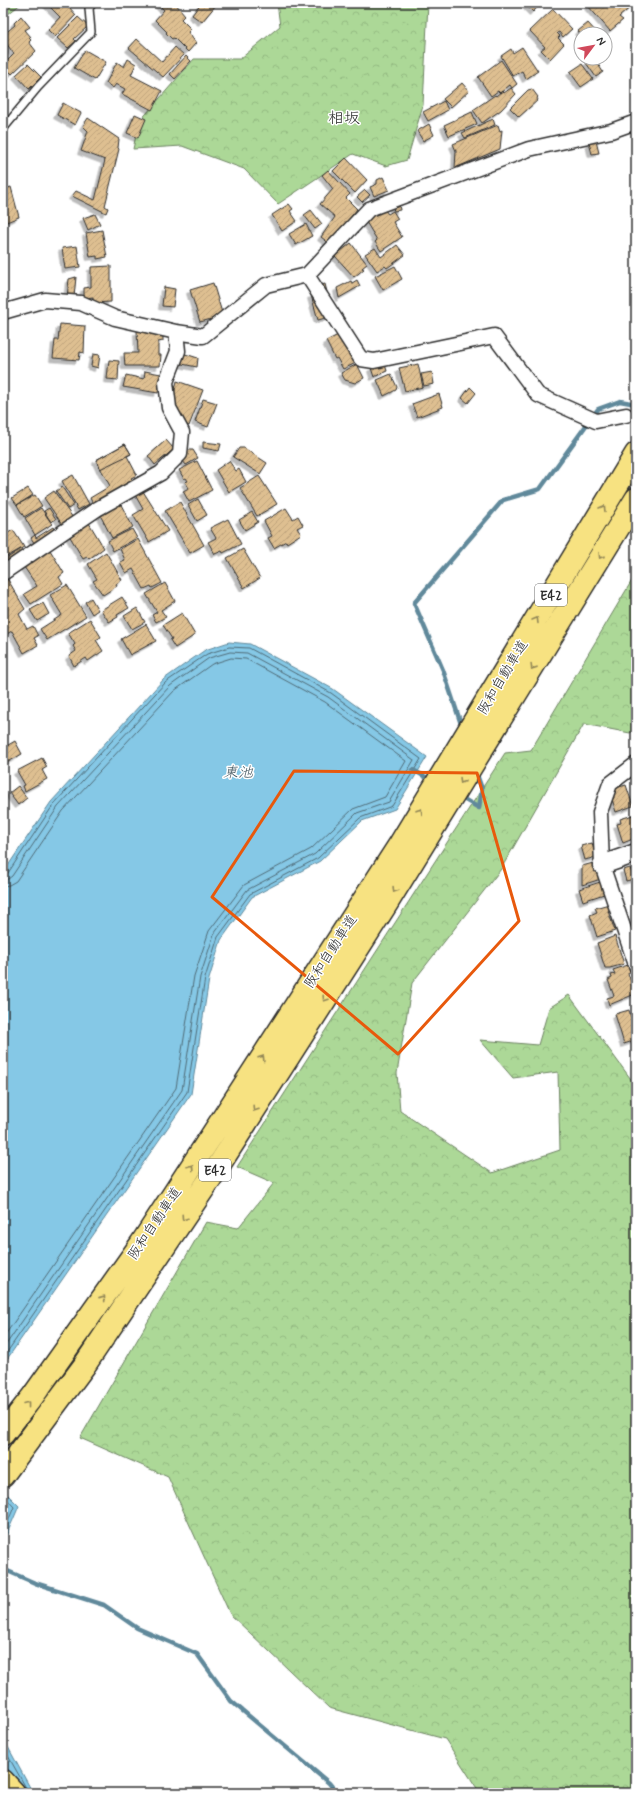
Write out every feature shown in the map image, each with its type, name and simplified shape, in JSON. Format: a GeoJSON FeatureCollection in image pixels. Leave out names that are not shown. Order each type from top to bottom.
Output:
{"type":"FeatureCollection","features":[{"type":"Feature","properties":{"kind":"main road","name":"阪和自動車道"},"geometry":{"type":"LineString","coordinates":[[474,743],[636,454]]}},
{"type":"Feature","properties":{"kind":"main road","name":"阪和自動車道"},"geometry":{"type":"LineString","coordinates":[[3,1475],[84,1366],[210,1179],[474,743],[636,499]]}},
{"type":"Feature","properties":{"kind":"main road","name":"阪和自動車道"},"geometry":{"type":"LineString","coordinates":[[3,1434],[33,1396],[141,1244],[408,850]]}},
{"type":"Feature","properties":{"kind":"main road"},"geometry":{"type":"LineString","coordinates":[[3,1781],[14,1793]]}},
{"type":"Feature","properties":{"kind":"street"},"geometry":{"type":"LineString","coordinates":[[3,312],[45,300],[81,303],[115,318],[176,332],[203,336],[266,285],[307,275],[369,209],[529,149],[611,131],[636,122]]}},
{"type":"Feature","properties":{"kind":"street"},"geometry":{"type":"LineString","coordinates":[[307,275],[361,359],[374,361],[494,336],[538,395],[596,421],[626,415]]}},
{"type":"Feature","properties":{"kind":"street"},"geometry":{"type":"LineString","coordinates":[[3,573],[97,509],[161,473],[180,454],[182,432],[169,408],[166,382],[178,351],[176,332]]}},
{"type":"Feature","properties":{"kind":"street"},"geometry":{"type":"LineString","coordinates":[[636,764],[610,784],[600,812],[602,865],[636,965]]}},
{"type":"Feature","properties":{"kind":"street"},"geometry":{"type":"LineString","coordinates":[[602,865],[636,853]]}},
{"type":"Feature","properties":{"kind":"lane"},"geometry":{"type":"LineString","coordinates":[[3,129],[38,88],[90,32],[89,8],[93,3]]}},
{"type":"Feature","properties":{"kind":"highlighted area"},"geometry":{"type":"Polygon","coordinates":[[[294,771],[477,773],[519,921],[398,1054],[212,897],[294,771]]]}},
{"type":"Feature","properties":{"kind":"green space"},"geometry":{"type":"Polygon","coordinates":[[[3,3],[22,3],[3,18],[3,3]]]}},
{"type":"Feature","properties":{"kind":"green space"},"geometry":{"type":"Polygon","coordinates":[[[277,3],[428,3],[423,105],[407,160],[386,166],[353,154],[278,204],[244,169],[182,146],[133,149],[139,122],[194,59],[240,59],[280,26],[277,3]]]}},
{"type":"Feature","properties":{"kind":"green space"},"geometry":{"type":"Polygon","coordinates":[[[634,577],[636,578],[636,729],[630,733],[584,724],[501,869],[412,983],[397,1073],[400,1111],[492,1173],[560,1150],[558,1072],[513,1078],[480,1040],[538,1045],[549,1008],[569,995],[636,1086],[636,1793],[480,1793],[445,1739],[329,1708],[230,1614],[168,1477],[80,1438],[206,1222],[238,1228],[274,1183],[237,1167],[505,753],[531,750],[634,577]]]}},
{"type":"Feature","properties":{"kind":"water","name":"東池"},"geometry":{"type":"Polygon","coordinates":[[[229,642],[250,644],[333,689],[427,757],[395,809],[362,821],[320,861],[252,897],[221,940],[209,979],[191,1094],[3,1365],[3,873],[51,802],[164,679],[205,650],[229,642]]]}},
{"type":"Feature","properties":{"kind":"water"},"geometry":{"type":"Polygon","coordinates":[[[3,1490],[19,1506],[3,1543],[3,1490]]]}},
{"type":"Feature","properties":{"kind":"water"},"geometry":{"type":"Polygon","coordinates":[[[3,1742],[8,1747],[33,1793],[3,1793],[3,1742]]]}},
{"type":"Feature","properties":{"kind":"building"},"geometry":{"type":"Polygon","coordinates":[[[46,3],[74,3],[69,7],[76,15],[55,37],[48,30],[60,17],[46,3]]]}},
{"type":"Feature","properties":{"kind":"building"},"geometry":{"type":"Polygon","coordinates":[[[162,3],[175,3],[185,15],[181,19],[191,29],[188,32],[196,43],[188,52],[174,38],[172,39],[155,20],[164,10],[159,5],[162,3]]]}},
{"type":"Feature","properties":{"kind":"building"},"geometry":{"type":"Polygon","coordinates":[[[201,3],[213,3],[216,5],[202,22],[192,15],[201,3]]]}},
{"type":"Feature","properties":{"kind":"building"},"geometry":{"type":"Polygon","coordinates":[[[524,3],[541,3],[533,12],[524,3]]]}},
{"type":"Feature","properties":{"kind":"building"},"geometry":{"type":"Polygon","coordinates":[[[592,3],[621,3],[623,5],[628,3],[631,7],[619,17],[623,20],[613,28],[613,26],[606,26],[588,6],[592,3]]]}},
{"type":"Feature","properties":{"kind":"building"},"geometry":{"type":"Polygon","coordinates":[[[553,9],[572,29],[563,37],[559,32],[557,33],[560,36],[558,38],[564,44],[550,59],[541,50],[545,47],[530,31],[553,9]]]}},
{"type":"Feature","properties":{"kind":"building"},"geometry":{"type":"Polygon","coordinates":[[[21,16],[30,27],[25,30],[31,37],[29,38],[31,40],[29,42],[36,51],[12,74],[3,65],[14,54],[3,39],[3,35],[15,25],[14,23],[21,16]]]}},
{"type":"Feature","properties":{"kind":"building"},"geometry":{"type":"Polygon","coordinates":[[[78,17],[88,26],[74,39],[76,41],[68,48],[57,38],[78,17]]]}},
{"type":"Feature","properties":{"kind":"building"},"geometry":{"type":"Polygon","coordinates":[[[137,39],[162,62],[175,47],[184,55],[163,77],[129,48],[137,39]]]}},
{"type":"Feature","properties":{"kind":"building"},"geometry":{"type":"Polygon","coordinates":[[[522,47],[538,71],[526,79],[522,71],[513,76],[501,56],[511,49],[513,53],[522,47]]]}},
{"type":"Feature","properties":{"kind":"building"},"geometry":{"type":"Polygon","coordinates":[[[85,50],[106,62],[95,80],[74,68],[85,50]]]}},
{"type":"Feature","properties":{"kind":"building"},"geometry":{"type":"Polygon","coordinates":[[[186,56],[191,61],[175,79],[170,74],[186,56]]]}},
{"type":"Feature","properties":{"kind":"building"},"geometry":{"type":"Polygon","coordinates":[[[128,59],[136,64],[131,75],[162,91],[152,110],[122,94],[125,89],[116,84],[113,88],[106,83],[117,62],[124,67],[128,59]]]}},
{"type":"Feature","properties":{"kind":"building"},"geometry":{"type":"Polygon","coordinates":[[[501,60],[517,84],[512,88],[510,85],[500,93],[498,91],[491,96],[478,77],[501,60]]]}},
{"type":"Feature","properties":{"kind":"building"},"geometry":{"type":"Polygon","coordinates":[[[28,64],[41,77],[29,89],[16,75],[28,64]]]}},
{"type":"Feature","properties":{"kind":"building"},"geometry":{"type":"Polygon","coordinates":[[[579,66],[583,66],[593,79],[581,87],[570,72],[579,66]]]}},
{"type":"Feature","properties":{"kind":"building"},"geometry":{"type":"Polygon","coordinates":[[[588,66],[599,66],[603,72],[596,77],[588,66]]]}},
{"type":"Feature","properties":{"kind":"building"},"geometry":{"type":"Polygon","coordinates":[[[462,83],[469,91],[451,107],[443,99],[462,83]]]}},
{"type":"Feature","properties":{"kind":"building"},"geometry":{"type":"Polygon","coordinates":[[[511,88],[516,94],[501,110],[482,123],[473,110],[495,95],[496,96],[502,91],[504,93],[511,88]]]}},
{"type":"Feature","properties":{"kind":"building"},"geometry":{"type":"Polygon","coordinates":[[[532,89],[538,97],[538,100],[519,117],[510,108],[528,90],[532,89]]]}},
{"type":"Feature","properties":{"kind":"building"},"geometry":{"type":"Polygon","coordinates":[[[444,101],[448,110],[428,121],[423,112],[444,101]]]}},
{"type":"Feature","properties":{"kind":"building"},"geometry":{"type":"Polygon","coordinates":[[[63,103],[81,113],[75,125],[57,115],[63,103]]]}},
{"type":"Feature","properties":{"kind":"building"},"geometry":{"type":"Polygon","coordinates":[[[472,112],[477,124],[449,136],[444,125],[472,112]]]}},
{"type":"Feature","properties":{"kind":"building"},"geometry":{"type":"Polygon","coordinates":[[[135,114],[146,119],[138,138],[127,133],[135,114]]]}},
{"type":"Feature","properties":{"kind":"building"},"geometry":{"type":"Polygon","coordinates":[[[88,118],[119,139],[119,149],[105,206],[108,208],[106,213],[72,196],[76,191],[95,200],[105,160],[81,151],[88,131],[83,126],[88,118]]]}},
{"type":"Feature","properties":{"kind":"building"},"geometry":{"type":"Polygon","coordinates":[[[493,119],[495,125],[465,138],[462,133],[493,119]]]}},
{"type":"Feature","properties":{"kind":"building"},"geometry":{"type":"Polygon","coordinates":[[[429,124],[434,135],[423,141],[417,131],[429,124]]]}},
{"type":"Feature","properties":{"kind":"building"},"geometry":{"type":"Polygon","coordinates":[[[498,125],[500,131],[502,130],[500,149],[455,168],[456,151],[453,144],[498,125]]]}},
{"type":"Feature","properties":{"kind":"building"},"geometry":{"type":"Polygon","coordinates":[[[596,141],[599,153],[592,154],[589,143],[596,141]]]}},
{"type":"Feature","properties":{"kind":"building"},"geometry":{"type":"Polygon","coordinates":[[[346,158],[367,180],[355,193],[333,171],[346,158]]]}},
{"type":"Feature","properties":{"kind":"building"},"geometry":{"type":"Polygon","coordinates":[[[328,170],[350,194],[346,198],[357,209],[330,244],[321,237],[335,217],[320,204],[333,189],[322,175],[328,170]]]}},
{"type":"Feature","properties":{"kind":"building"},"geometry":{"type":"Polygon","coordinates":[[[383,177],[389,190],[374,196],[370,187],[377,184],[377,180],[383,177]]]}},
{"type":"Feature","properties":{"kind":"building"},"geometry":{"type":"Polygon","coordinates":[[[11,187],[19,217],[4,223],[5,226],[3,227],[3,189],[11,187]]]}},
{"type":"Feature","properties":{"kind":"building"},"geometry":{"type":"Polygon","coordinates":[[[365,190],[370,195],[362,202],[357,197],[365,190]]]}},
{"type":"Feature","properties":{"kind":"building"},"geometry":{"type":"Polygon","coordinates":[[[398,200],[400,210],[394,211],[391,202],[398,200]]]}},
{"type":"Feature","properties":{"kind":"building"},"geometry":{"type":"Polygon","coordinates":[[[289,204],[293,209],[290,211],[297,221],[282,231],[272,215],[289,204]]]}},
{"type":"Feature","properties":{"kind":"building"},"geometry":{"type":"Polygon","coordinates":[[[381,205],[388,214],[393,211],[398,219],[393,222],[402,237],[381,251],[375,242],[377,240],[363,217],[381,205]]]}},
{"type":"Feature","properties":{"kind":"building"},"geometry":{"type":"Polygon","coordinates":[[[311,210],[322,224],[315,229],[304,215],[311,210]]]}},
{"type":"Feature","properties":{"kind":"building"},"geometry":{"type":"Polygon","coordinates":[[[95,214],[100,224],[88,230],[83,218],[95,214]]]}},
{"type":"Feature","properties":{"kind":"building"},"geometry":{"type":"Polygon","coordinates":[[[306,224],[312,236],[296,245],[289,234],[306,224]]]}},
{"type":"Feature","properties":{"kind":"building"},"geometry":{"type":"Polygon","coordinates":[[[102,230],[107,257],[97,259],[97,256],[90,257],[86,233],[102,230]]]}},
{"type":"Feature","properties":{"kind":"building"},"geometry":{"type":"Polygon","coordinates":[[[351,243],[367,264],[362,268],[364,269],[354,277],[335,256],[351,243]]]}},
{"type":"Feature","properties":{"kind":"building"},"geometry":{"type":"Polygon","coordinates":[[[397,245],[405,255],[387,268],[385,266],[377,271],[365,254],[375,248],[381,257],[397,245]]]}},
{"type":"Feature","properties":{"kind":"building"},"geometry":{"type":"Polygon","coordinates":[[[77,246],[80,267],[65,269],[62,248],[77,246]]]}},
{"type":"Feature","properties":{"kind":"building"},"geometry":{"type":"Polygon","coordinates":[[[111,266],[111,302],[93,303],[93,297],[84,298],[84,288],[91,287],[91,267],[111,266]]]}},
{"type":"Feature","properties":{"kind":"building"},"geometry":{"type":"Polygon","coordinates":[[[395,266],[402,279],[383,290],[375,276],[395,266]]]}},
{"type":"Feature","properties":{"kind":"building"},"geometry":{"type":"Polygon","coordinates":[[[76,277],[74,297],[67,297],[69,279],[76,277]]]}},
{"type":"Feature","properties":{"kind":"building"},"geometry":{"type":"Polygon","coordinates":[[[357,280],[360,286],[339,298],[337,288],[351,281],[352,283],[357,280]]]}},
{"type":"Feature","properties":{"kind":"building"},"geometry":{"type":"Polygon","coordinates":[[[213,283],[223,316],[200,322],[190,290],[213,283]]]}},
{"type":"Feature","properties":{"kind":"building"},"geometry":{"type":"Polygon","coordinates":[[[325,284],[333,316],[318,320],[311,295],[315,294],[313,287],[325,284]]]}},
{"type":"Feature","properties":{"kind":"building"},"geometry":{"type":"Polygon","coordinates":[[[164,287],[175,289],[173,307],[162,306],[164,287]]]}},
{"type":"Feature","properties":{"kind":"building"},"geometry":{"type":"Polygon","coordinates":[[[60,324],[85,326],[84,353],[80,352],[79,360],[53,358],[55,340],[58,340],[60,324]]]}},
{"type":"Feature","properties":{"kind":"building"},"geometry":{"type":"Polygon","coordinates":[[[137,331],[163,333],[163,341],[158,342],[158,355],[161,355],[160,366],[125,366],[124,353],[138,353],[137,331]]]}},
{"type":"Feature","properties":{"kind":"building"},"geometry":{"type":"Polygon","coordinates":[[[342,333],[356,363],[343,369],[337,358],[335,359],[326,341],[342,333]]]}},
{"type":"Feature","properties":{"kind":"building"},"geometry":{"type":"Polygon","coordinates":[[[179,352],[198,358],[197,367],[177,363],[179,352]]]}},
{"type":"Feature","properties":{"kind":"building"},"geometry":{"type":"Polygon","coordinates":[[[93,354],[100,355],[98,368],[91,366],[93,354]]]}},
{"type":"Feature","properties":{"kind":"building"},"geometry":{"type":"Polygon","coordinates":[[[109,360],[119,361],[118,380],[107,379],[109,360]]]}},
{"type":"Feature","properties":{"kind":"building"},"geometry":{"type":"Polygon","coordinates":[[[384,361],[387,371],[374,377],[371,368],[384,361]]]}},
{"type":"Feature","properties":{"kind":"building"},"geometry":{"type":"Polygon","coordinates":[[[357,364],[364,378],[355,383],[345,380],[341,373],[357,364]]]}},
{"type":"Feature","properties":{"kind":"building"},"geometry":{"type":"Polygon","coordinates":[[[418,364],[423,387],[405,391],[399,368],[418,364]]]}},
{"type":"Feature","properties":{"kind":"building"},"geometry":{"type":"Polygon","coordinates":[[[145,371],[161,374],[158,393],[123,387],[126,375],[144,379],[145,371]]]}},
{"type":"Feature","properties":{"kind":"building"},"geometry":{"type":"Polygon","coordinates":[[[432,372],[434,384],[424,386],[421,374],[432,372]]]}},
{"type":"Feature","properties":{"kind":"building"},"geometry":{"type":"Polygon","coordinates":[[[391,374],[397,387],[396,390],[384,396],[377,380],[391,374]]]}},
{"type":"Feature","properties":{"kind":"building"},"geometry":{"type":"Polygon","coordinates":[[[177,381],[203,390],[189,426],[184,424],[172,402],[177,381]]]}},
{"type":"Feature","properties":{"kind":"building"},"geometry":{"type":"Polygon","coordinates":[[[470,387],[476,393],[468,403],[462,398],[470,387]]]}},
{"type":"Feature","properties":{"kind":"building"},"geometry":{"type":"Polygon","coordinates":[[[439,394],[443,407],[417,417],[412,404],[439,394]]]}},
{"type":"Feature","properties":{"kind":"building"},"geometry":{"type":"Polygon","coordinates":[[[203,399],[217,403],[208,427],[195,422],[203,399]]]}},
{"type":"Feature","properties":{"kind":"building"},"geometry":{"type":"Polygon","coordinates":[[[166,440],[174,449],[155,465],[148,456],[166,440]]]}},
{"type":"Feature","properties":{"kind":"building"},"geometry":{"type":"Polygon","coordinates":[[[203,442],[221,444],[219,451],[203,448],[203,442]]]}},
{"type":"Feature","properties":{"kind":"building"},"geometry":{"type":"Polygon","coordinates":[[[125,444],[131,454],[127,456],[137,475],[131,478],[134,482],[94,506],[90,498],[110,486],[96,460],[125,444]]]}},
{"type":"Feature","properties":{"kind":"building"},"geometry":{"type":"Polygon","coordinates":[[[125,444],[131,454],[100,469],[96,460],[125,444]]]}},
{"type":"Feature","properties":{"kind":"building"},"geometry":{"type":"Polygon","coordinates":[[[239,448],[244,448],[267,463],[260,474],[233,457],[239,448]]]}},
{"type":"Feature","properties":{"kind":"building"},"geometry":{"type":"Polygon","coordinates":[[[187,450],[193,450],[198,458],[186,465],[180,457],[187,450]]]}},
{"type":"Feature","properties":{"kind":"building"},"geometry":{"type":"Polygon","coordinates":[[[197,461],[212,490],[189,502],[183,491],[189,488],[185,482],[188,481],[186,478],[184,479],[179,470],[197,461]]]}},
{"type":"Feature","properties":{"kind":"building"},"geometry":{"type":"Polygon","coordinates":[[[229,461],[236,471],[239,469],[246,482],[229,492],[216,470],[229,461]]]}},
{"type":"Feature","properties":{"kind":"building"},"geometry":{"type":"Polygon","coordinates":[[[73,475],[89,504],[78,510],[62,481],[73,475]]]}},
{"type":"Feature","properties":{"kind":"building"},"geometry":{"type":"Polygon","coordinates":[[[259,476],[277,504],[257,516],[240,488],[259,476]]]}},
{"type":"Feature","properties":{"kind":"building"},"geometry":{"type":"Polygon","coordinates":[[[62,487],[74,505],[68,509],[56,491],[62,487]]]}},
{"type":"Feature","properties":{"kind":"building"},"geometry":{"type":"Polygon","coordinates":[[[28,488],[33,495],[17,505],[12,498],[28,488]]]}},
{"type":"Feature","properties":{"kind":"building"},"geometry":{"type":"Polygon","coordinates":[[[141,488],[168,531],[149,542],[133,515],[143,509],[135,495],[141,488]]]}},
{"type":"Feature","properties":{"kind":"building"},"geometry":{"type":"Polygon","coordinates":[[[54,491],[73,518],[64,527],[44,498],[54,491]]]}},
{"type":"Feature","properties":{"kind":"building"},"geometry":{"type":"Polygon","coordinates":[[[35,495],[42,506],[24,517],[17,505],[35,495]]]}},
{"type":"Feature","properties":{"kind":"building"},"geometry":{"type":"Polygon","coordinates":[[[198,499],[207,515],[197,521],[188,505],[198,499]]]}},
{"type":"Feature","properties":{"kind":"building"},"geometry":{"type":"Polygon","coordinates":[[[119,501],[133,527],[112,538],[99,513],[119,501]]]}},
{"type":"Feature","properties":{"kind":"building"},"geometry":{"type":"Polygon","coordinates":[[[180,502],[204,545],[190,553],[165,511],[180,502]]]}},
{"type":"Feature","properties":{"kind":"building"},"geometry":{"type":"Polygon","coordinates":[[[41,508],[52,524],[35,535],[25,518],[41,508]]]}},
{"type":"Feature","properties":{"kind":"building"},"geometry":{"type":"Polygon","coordinates":[[[49,508],[56,519],[51,522],[44,511],[49,508]]]}},
{"type":"Feature","properties":{"kind":"building"},"geometry":{"type":"Polygon","coordinates":[[[286,508],[293,519],[298,516],[303,525],[297,528],[301,534],[287,543],[286,541],[274,548],[268,538],[272,536],[264,521],[286,508]]]}},
{"type":"Feature","properties":{"kind":"building"},"geometry":{"type":"Polygon","coordinates":[[[252,512],[258,522],[245,530],[239,520],[252,512]]]}},
{"type":"Feature","properties":{"kind":"building"},"geometry":{"type":"Polygon","coordinates":[[[228,519],[241,544],[223,553],[222,551],[215,554],[208,542],[216,538],[210,528],[228,519]]]}},
{"type":"Feature","properties":{"kind":"building"},"geometry":{"type":"Polygon","coordinates":[[[89,523],[104,548],[89,559],[87,557],[83,559],[69,535],[89,523]]]}},
{"type":"Feature","properties":{"kind":"building"},"geometry":{"type":"Polygon","coordinates":[[[53,527],[58,536],[38,549],[31,538],[35,535],[36,538],[53,527]]]}},
{"type":"Feature","properties":{"kind":"building"},"geometry":{"type":"Polygon","coordinates":[[[132,529],[137,538],[113,551],[108,541],[132,529]]]}},
{"type":"Feature","properties":{"kind":"building"},"geometry":{"type":"Polygon","coordinates":[[[13,530],[24,547],[3,559],[3,536],[13,530]]]}},
{"type":"Feature","properties":{"kind":"building"},"geometry":{"type":"Polygon","coordinates":[[[138,539],[162,583],[152,588],[151,586],[144,589],[133,569],[126,573],[120,562],[125,560],[120,549],[138,539]]]}},
{"type":"Feature","properties":{"kind":"building"},"geometry":{"type":"Polygon","coordinates":[[[21,549],[25,556],[3,571],[3,561],[21,549]]]}},
{"type":"Feature","properties":{"kind":"building"},"geometry":{"type":"Polygon","coordinates":[[[243,549],[260,578],[244,588],[227,558],[243,549]]]}},
{"type":"Feature","properties":{"kind":"building"},"geometry":{"type":"Polygon","coordinates":[[[50,550],[64,573],[59,577],[63,584],[31,604],[24,594],[37,586],[24,567],[50,550]]]}},
{"type":"Feature","properties":{"kind":"building"},"geometry":{"type":"Polygon","coordinates":[[[106,552],[122,580],[116,584],[117,586],[103,595],[93,581],[97,579],[88,564],[106,552]]]}},
{"type":"Feature","properties":{"kind":"building"},"geometry":{"type":"Polygon","coordinates":[[[7,578],[25,609],[19,614],[27,629],[33,626],[38,636],[34,638],[38,645],[24,653],[12,631],[3,636],[3,580],[7,578]]]}},
{"type":"Feature","properties":{"kind":"building"},"geometry":{"type":"Polygon","coordinates":[[[165,583],[175,601],[161,610],[166,617],[156,622],[152,615],[157,612],[146,594],[165,583]]]}},
{"type":"Feature","properties":{"kind":"building"},"geometry":{"type":"Polygon","coordinates":[[[67,585],[86,616],[47,640],[40,629],[62,615],[50,595],[67,585]]]}},
{"type":"Feature","properties":{"kind":"building"},"geometry":{"type":"Polygon","coordinates":[[[122,597],[129,608],[109,622],[101,610],[122,597]]]}},
{"type":"Feature","properties":{"kind":"building"},"geometry":{"type":"Polygon","coordinates":[[[91,598],[98,610],[92,614],[85,602],[91,598]]]}},
{"type":"Feature","properties":{"kind":"building"},"geometry":{"type":"Polygon","coordinates":[[[43,603],[49,614],[37,621],[30,610],[43,603]]]}},
{"type":"Feature","properties":{"kind":"building"},"geometry":{"type":"Polygon","coordinates":[[[137,608],[145,622],[132,629],[124,616],[137,608]]]}},
{"type":"Feature","properties":{"kind":"building"},"geometry":{"type":"Polygon","coordinates":[[[182,613],[195,635],[175,648],[170,640],[172,639],[163,625],[182,613]]]}},
{"type":"Feature","properties":{"kind":"building"},"geometry":{"type":"Polygon","coordinates":[[[90,619],[101,637],[96,640],[103,651],[88,661],[86,658],[74,666],[69,656],[76,651],[73,646],[75,644],[68,633],[90,619]]]}},
{"type":"Feature","properties":{"kind":"building"},"geometry":{"type":"Polygon","coordinates":[[[146,624],[156,641],[130,655],[121,639],[146,624]]]}},
{"type":"Feature","properties":{"kind":"building"},"geometry":{"type":"Polygon","coordinates":[[[15,741],[22,754],[3,765],[3,748],[15,741]]]}},
{"type":"Feature","properties":{"kind":"building"},"geometry":{"type":"Polygon","coordinates":[[[42,758],[47,767],[42,770],[47,779],[25,791],[23,786],[25,785],[17,771],[42,758]]]}},
{"type":"Feature","properties":{"kind":"building"},"geometry":{"type":"Polygon","coordinates":[[[626,785],[633,806],[616,812],[612,799],[614,798],[612,789],[626,785]]]}},
{"type":"Feature","properties":{"kind":"building"},"geometry":{"type":"Polygon","coordinates":[[[18,786],[27,798],[18,805],[9,793],[18,786]]]}},
{"type":"Feature","properties":{"kind":"building"},"geometry":{"type":"Polygon","coordinates":[[[633,815],[636,824],[636,836],[632,837],[633,839],[623,843],[617,824],[621,823],[620,819],[633,815]]]}},
{"type":"Feature","properties":{"kind":"building"},"geometry":{"type":"Polygon","coordinates":[[[592,843],[596,857],[585,860],[581,846],[592,843]]]}},
{"type":"Feature","properties":{"kind":"building"},"geometry":{"type":"Polygon","coordinates":[[[597,862],[601,879],[582,885],[582,866],[597,862]]]}},
{"type":"Feature","properties":{"kind":"building"},"geometry":{"type":"Polygon","coordinates":[[[636,865],[636,879],[632,867],[636,865]]]}},
{"type":"Feature","properties":{"kind":"building"},"geometry":{"type":"Polygon","coordinates":[[[630,868],[634,879],[626,881],[623,870],[630,868]]]}},
{"type":"Feature","properties":{"kind":"building"},"geometry":{"type":"Polygon","coordinates":[[[603,881],[607,893],[583,901],[579,889],[603,881]]]}},
{"type":"Feature","properties":{"kind":"building"},"geometry":{"type":"Polygon","coordinates":[[[609,904],[611,910],[608,911],[615,931],[597,937],[590,915],[597,912],[595,908],[609,904]]]}},
{"type":"Feature","properties":{"kind":"building"},"geometry":{"type":"Polygon","coordinates":[[[615,936],[624,964],[605,968],[597,943],[615,936]]]}},
{"type":"Feature","properties":{"kind":"building"},"geometry":{"type":"Polygon","coordinates":[[[628,965],[630,972],[628,973],[635,994],[609,1005],[607,998],[614,996],[608,980],[612,978],[611,975],[615,974],[613,970],[628,965]]]}},
{"type":"Feature","properties":{"kind":"building"},"geometry":{"type":"Polygon","coordinates":[[[629,1010],[631,1017],[635,1016],[636,1018],[636,1040],[624,1044],[615,1014],[629,1010]]]}},
{"type":"Feature","properties":{"kind":"waterway"},"geometry":{"type":"LineString","coordinates":[[462,727],[443,670],[414,603],[503,500],[540,489],[598,409],[620,401],[636,404]]}},
{"type":"Feature","properties":{"kind":"waterway"},"geometry":{"type":"LineString","coordinates":[[413,770],[431,780]]}},
{"type":"Feature","properties":{"kind":"waterway"},"geometry":{"type":"LineString","coordinates":[[460,797],[479,808],[482,789],[476,772]]}},
{"type":"Feature","properties":{"kind":"waterway"},"geometry":{"type":"LineString","coordinates":[[3,1569],[35,1583],[104,1605],[137,1628],[197,1654],[231,1701],[329,1783],[337,1793]]}},
{"type":"Feature","properties":{"kind":"district","name":"相坂"},"geometry":{"type":"Point","coordinates":[344,117]}}]}
